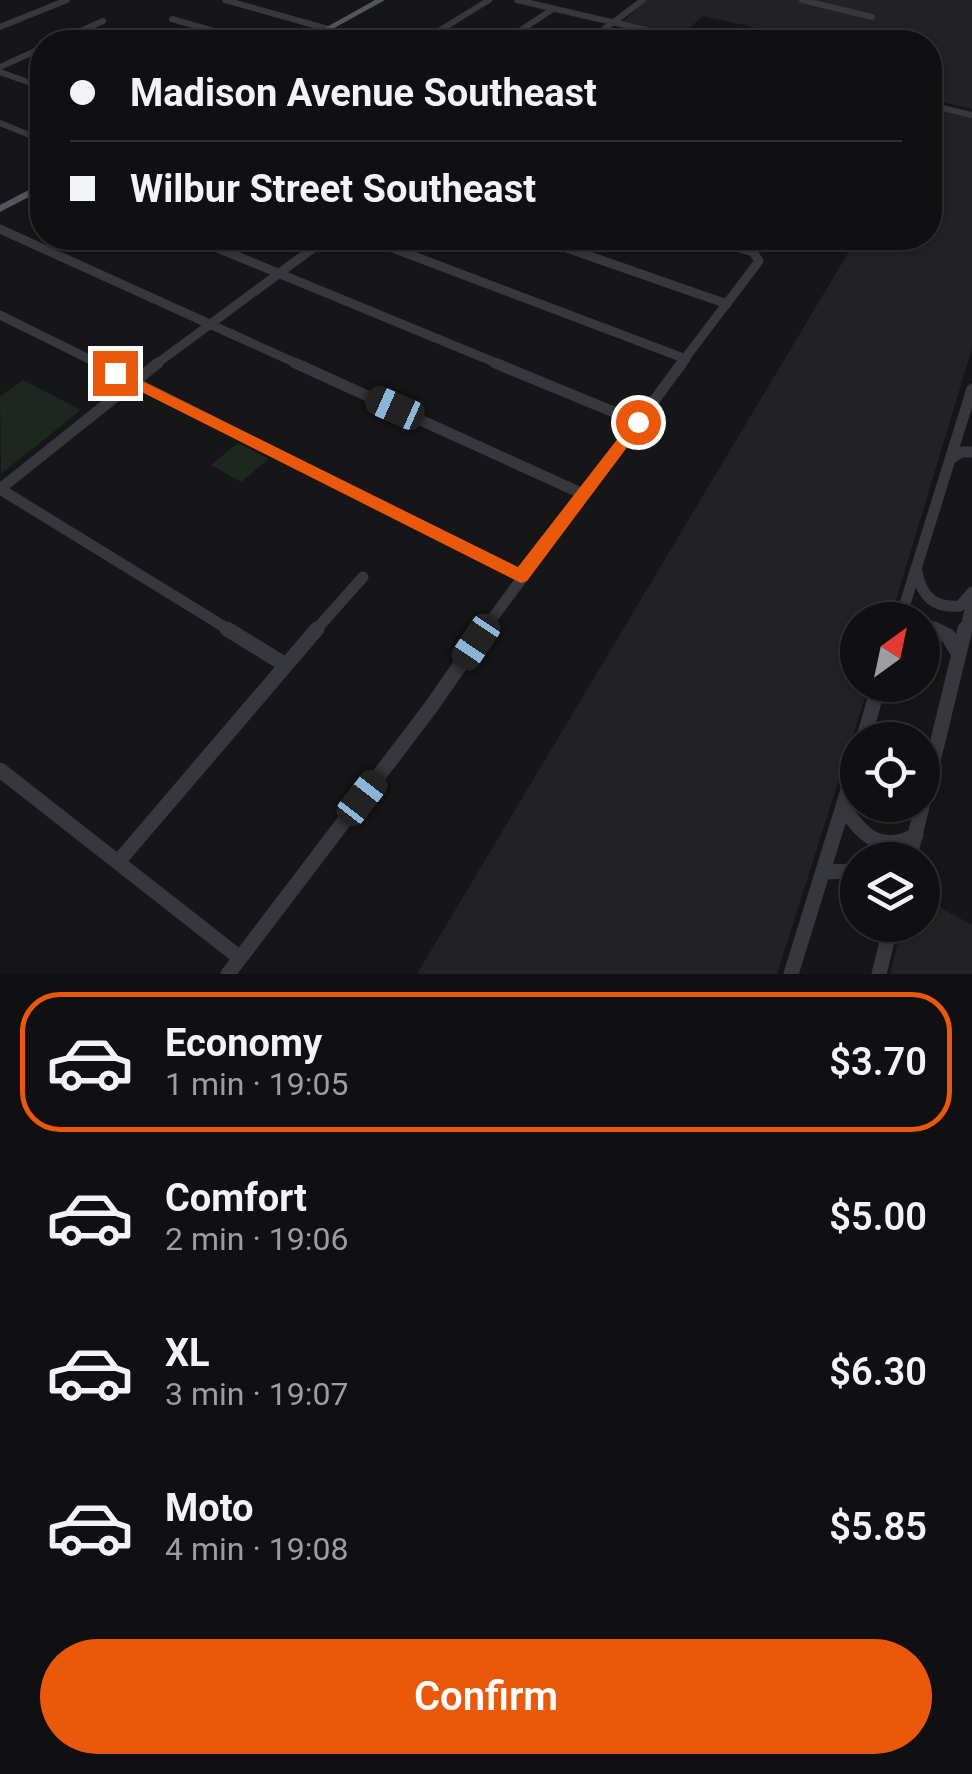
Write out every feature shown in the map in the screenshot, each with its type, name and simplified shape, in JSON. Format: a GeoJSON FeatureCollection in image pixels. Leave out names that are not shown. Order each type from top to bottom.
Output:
{"type":"FeatureCollection","features":[{"type":"Feature","properties":{"kind":"main road"},"geometry":{"type":"LineString","coordinates":[[328,29],[381,0]]}},
{"type":"Feature","properties":{"kind":"main road"},"geometry":{"type":"LineString","coordinates":[[0,210],[30,193]]}},
{"type":"Feature","properties":{"kind":"street"},"geometry":{"type":"LineString","coordinates":[[0,28],[67,0]]}},
{"type":"Feature","properties":{"kind":"street"},"geometry":{"type":"LineString","coordinates":[[224,0],[328,29]]}},
{"type":"Feature","properties":{"kind":"street"},"geometry":{"type":"LineString","coordinates":[[440,30],[489,0]]}},
{"type":"Feature","properties":{"kind":"street"},"geometry":{"type":"LineString","coordinates":[[517,0],[636,30]]}},
{"type":"Feature","properties":{"kind":"street"},"geometry":{"type":"LineString","coordinates":[[604,30],[641,0]]}},
{"type":"Feature","properties":{"kind":"street"},"geometry":{"type":"LineString","coordinates":[[802,0],[872,17]]}},
{"type":"Feature","properties":{"kind":"street"},"geometry":{"type":"LineString","coordinates":[[521,30],[553,9]]}},
{"type":"Feature","properties":{"kind":"street"},"geometry":{"type":"LineString","coordinates":[[172,18],[212,30]]}},
{"type":"Feature","properties":{"kind":"street"},"geometry":{"type":"LineString","coordinates":[[83,30],[103,21]]}},
{"type":"Feature","properties":{"kind":"street"},"geometry":{"type":"LineString","coordinates":[[0,70],[30,54]]}},
{"type":"Feature","properties":{"kind":"street"},"geometry":{"type":"LineString","coordinates":[[0,70],[30,82]]}},
{"type":"Feature","properties":{"kind":"street"},"geometry":{"type":"LineString","coordinates":[[942,106],[972,113]]}},
{"type":"Feature","properties":{"kind":"street"},"geometry":{"type":"LineString","coordinates":[[0,123],[30,135]]}},
{"type":"Feature","properties":{"kind":"street"},"geometry":{"type":"LineString","coordinates":[[0,229],[30,243]]}},
{"type":"Feature","properties":{"kind":"street"},"geometry":{"type":"LineString","coordinates":[[46,250],[583,494]]}},
{"type":"Feature","properties":{"kind":"street"},"geometry":{"type":"LineString","coordinates":[[222,250],[638,422]]}},
{"type":"Feature","properties":{"kind":"street"},"geometry":{"type":"LineString","coordinates":[[284,664],[0,489],[132,382],[310,250]]}},
{"type":"Feature","properties":{"kind":"street"},"geometry":{"type":"LineString","coordinates":[[398,250],[686,359]]}},
{"type":"Feature","properties":{"kind":"street"},"geometry":{"type":"LineString","coordinates":[[572,250],[727,304]]}},
{"type":"Feature","properties":{"kind":"street"},"geometry":{"type":"LineString","coordinates":[[228,974],[431,707],[521,576],[759,261],[758,255],[744,250]]}},
{"type":"Feature","properties":{"kind":"street"},"geometry":{"type":"LineString","coordinates":[[0,315],[521,576]]}},
{"type":"Feature","properties":{"kind":"street"},"geometry":{"type":"LineString","coordinates":[[906,602],[972,389]]}},
{"type":"Feature","properties":{"kind":"street"},"geometry":{"type":"LineString","coordinates":[[964,418],[972,431]]}},
{"type":"Feature","properties":{"kind":"street"},"geometry":{"type":"LineString","coordinates":[[952,458],[972,452]]}},
{"type":"Feature","properties":{"kind":"street"},"geometry":{"type":"LineString","coordinates":[[916,568],[923,595],[934,604],[960,606],[972,592]]}},
{"type":"Feature","properties":{"kind":"street"},"geometry":{"type":"LineString","coordinates":[[118,862],[284,664],[363,577]]}},
{"type":"Feature","properties":{"kind":"street"},"geometry":{"type":"LineString","coordinates":[[914,842],[972,602]]}},
{"type":"Feature","properties":{"kind":"street"},"geometry":{"type":"LineString","coordinates":[[940,632],[948,636],[958,654]]}},
{"type":"Feature","properties":{"kind":"street"},"geometry":{"type":"LineString","coordinates":[[0,770],[240,958]]}},
{"type":"Feature","properties":{"kind":"street"},"geometry":{"type":"LineString","coordinates":[[791,974],[840,816]]}},
{"type":"Feature","properties":{"kind":"street"},"geometry":{"type":"LineString","coordinates":[[852,822],[882,845],[905,842],[916,834]]}},
{"type":"Feature","properties":{"kind":"street"},"geometry":{"type":"LineString","coordinates":[[823,872],[840,872]]}},
{"type":"Feature","properties":{"kind":"street"},"geometry":{"type":"LineString","coordinates":[[879,974],[887,942]]}},
{"type":"Feature","properties":{"kind":"shaded area"},"geometry":{"type":"Polygon","coordinates":[[[647,0],[972,0],[972,109],[942,102],[942,30],[767,30],[703,16],[687,30],[650,30],[621,23],[647,0]]]}},
{"type":"Feature","properties":{"kind":"shaded area"},"geometry":{"type":"Polygon","coordinates":[[[942,110],[972,117],[972,348],[895,602],[840,602],[840,702],[864,702],[857,722],[840,722],[840,776],[777,974],[417,974],[850,250],[942,250],[942,110]]]}},
{"type":"Feature","properties":{"kind":"shaded area"},"geometry":{"type":"Polygon","coordinates":[[[23,380],[81,410],[1,474],[0,396],[23,380]]]}},
{"type":"Feature","properties":{"kind":"shaded area"},"geometry":{"type":"Polygon","coordinates":[[[238,443],[269,459],[241,482],[211,465],[238,443]]]}},
{"type":"Feature","properties":{"kind":"shaded area"},"geometry":{"type":"Polygon","coordinates":[[[940,907],[972,925],[972,974],[890,974],[898,942],[940,942],[940,907]]]}},
{"type":"Feature","properties":{"kind":"route"},"geometry":{"type":"LineString","coordinates":[[115,373],[521,576],[638,422]]}}]}
